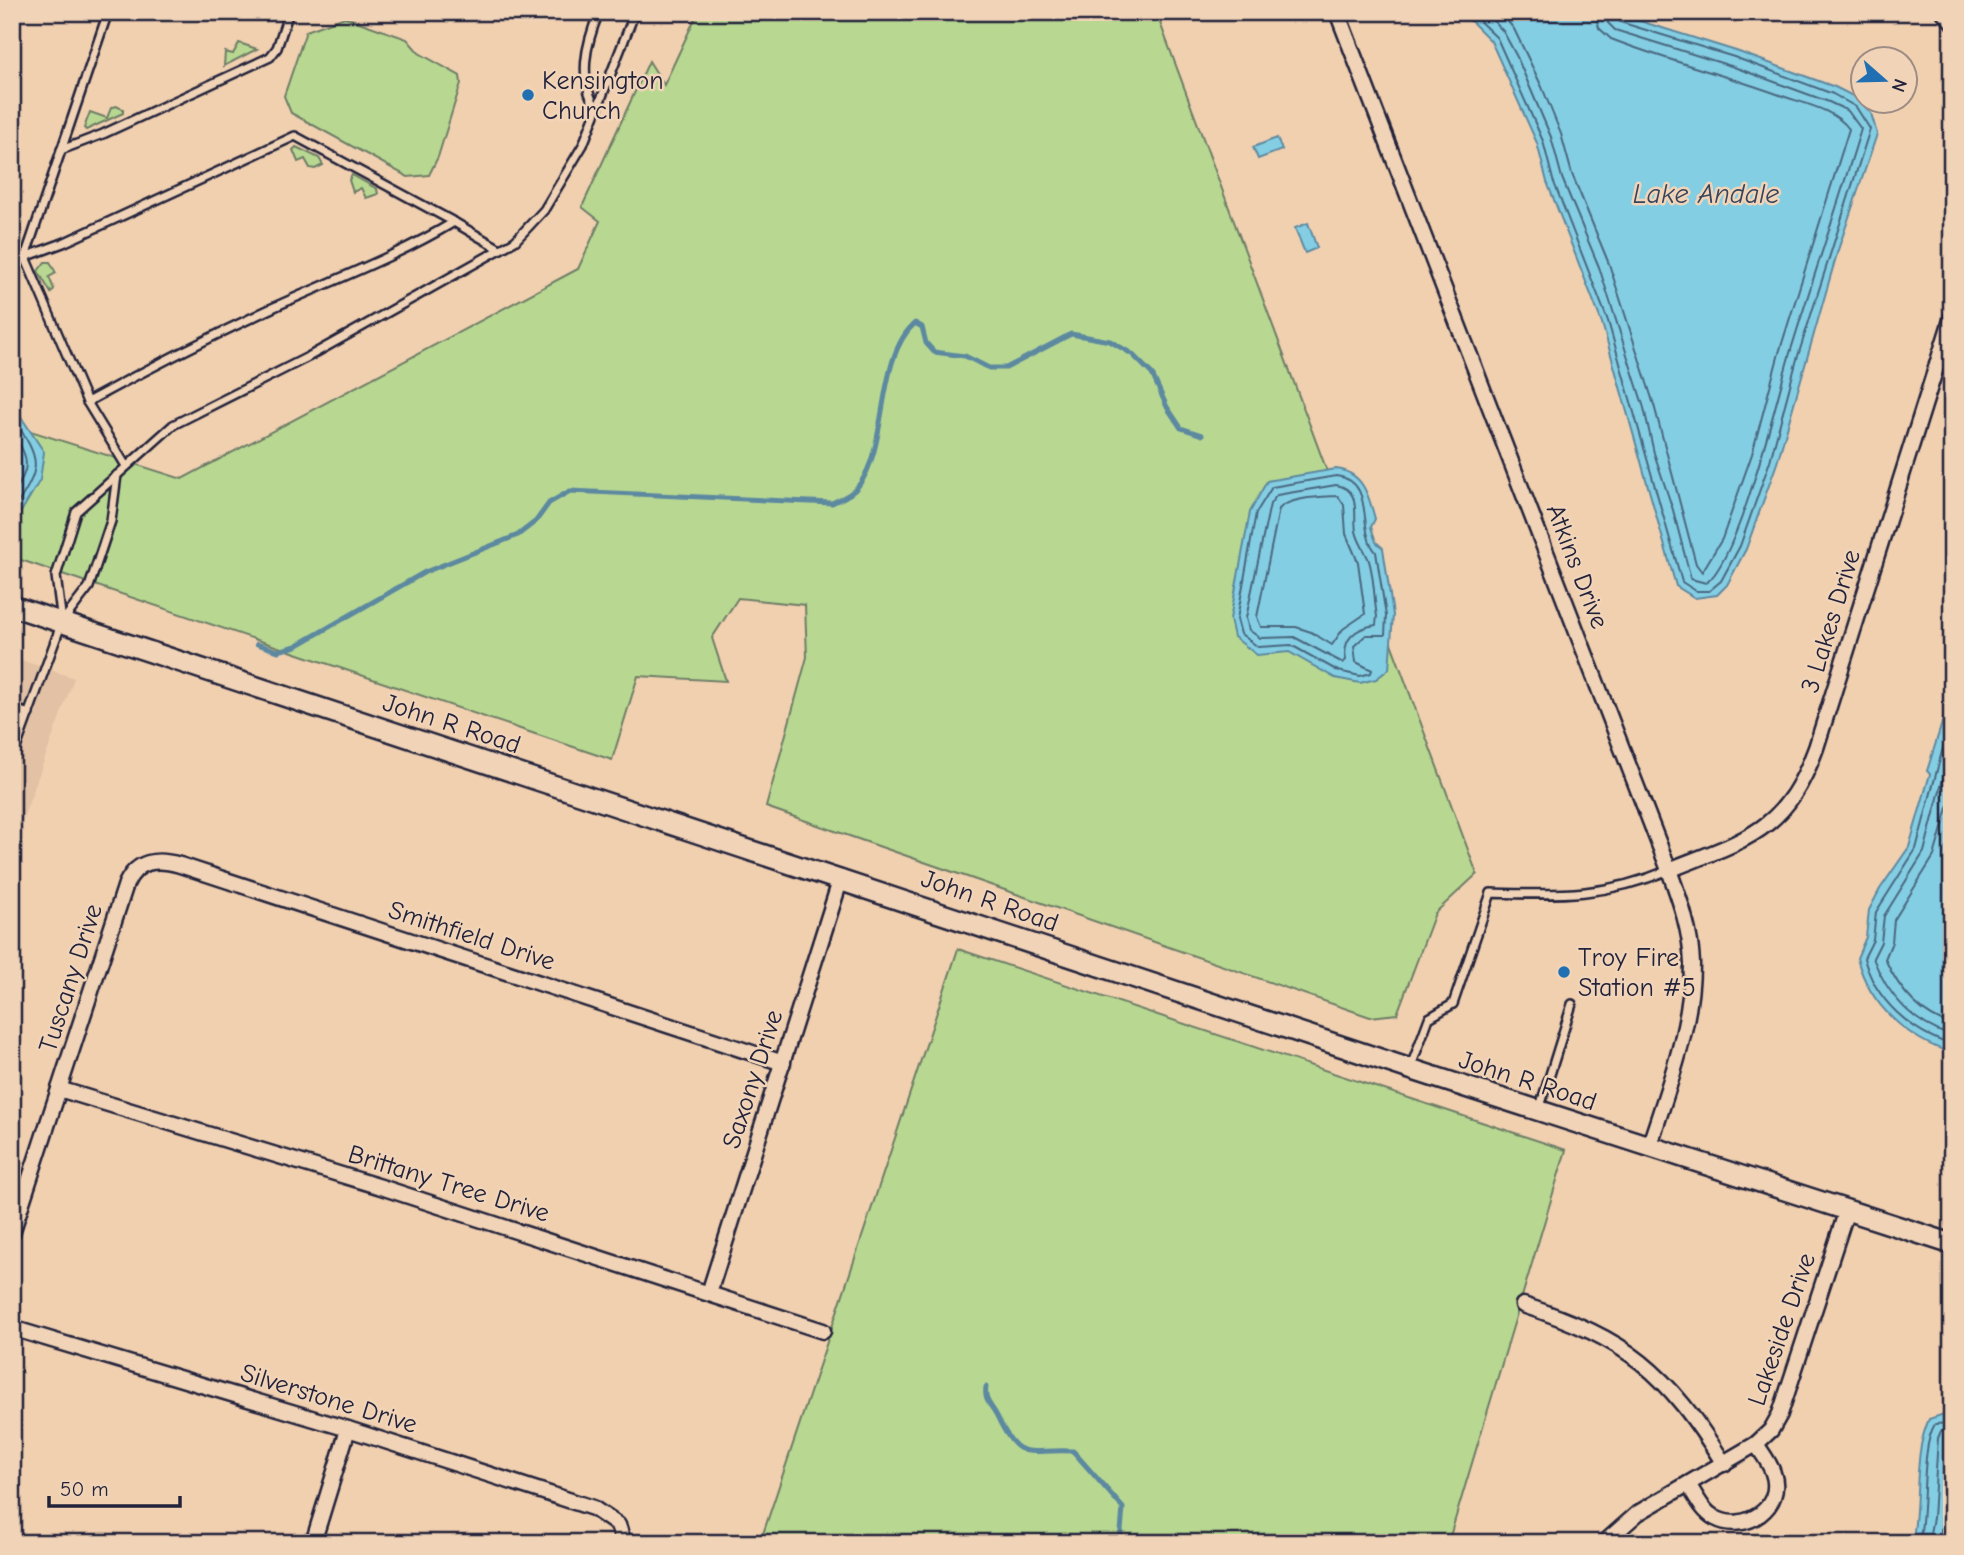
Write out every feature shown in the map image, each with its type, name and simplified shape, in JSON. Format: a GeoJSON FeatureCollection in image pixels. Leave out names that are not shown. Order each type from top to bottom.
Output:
{"type":"FeatureCollection","features":[{"type":"Feature","properties":{"kind":"main road","name":"John R Road"},"geometry":{"type":"LineString","coordinates":[[12,606],[841,878],[1410,1069],[1952,1244]]}},
{"type":"Feature","properties":{"kind":"street","name":"Atkins Drive"},"geometry":{"type":"LineString","coordinates":[[1337,12],[1669,870],[1689,940],[1690,990],[1681,1042],[1649,1147]]}},
{"type":"Feature","properties":{"kind":"street"},"geometry":{"type":"LineString","coordinates":[[1944,12],[1952,21]]}},
{"type":"Feature","properties":{"kind":"street","name":"3 Lakes Drive"},"geometry":{"type":"LineString","coordinates":[[1669,870],[1755,834],[1781,813],[1802,783],[1816,748],[1952,317]]}},
{"type":"Feature","properties":{"kind":"street","name":"Smithfield Drive"},"geometry":{"type":"LineString","coordinates":[[144,863],[159,861],[180,865],[783,1063]]}},
{"type":"Feature","properties":{"kind":"street","name":"Tuscany Drive"},"geometry":{"type":"LineString","coordinates":[[12,1233],[126,884],[131,873],[144,863]]}},
{"type":"Feature","properties":{"kind":"street","name":"Saxony Drive"},"geometry":{"type":"LineString","coordinates":[[709,1293],[841,878]]}},
{"type":"Feature","properties":{"kind":"street","name":"Brittany Tree Drive"},"geometry":{"type":"LineString","coordinates":[[59,1089],[381,1187],[823,1331]]}},
{"type":"Feature","properties":{"kind":"street","name":"Lakeside Drive"},"geometry":{"type":"LineString","coordinates":[[1604,1543],[1639,1513],[1756,1444],[1771,1430],[1780,1414],[1847,1210]]}},
{"type":"Feature","properties":{"kind":"street"},"geometry":{"type":"LineString","coordinates":[[1523,1305],[1598,1333],[1644,1364],[1683,1402],[1724,1464]]}},
{"type":"Feature","properties":{"kind":"street","name":"Silverstone Drive"},"geometry":{"type":"LineString","coordinates":[[12,1328],[348,1429],[593,1508],[613,1519],[623,1537]]}},
{"type":"Feature","properties":{"kind":"street"},"geometry":{"type":"LineString","coordinates":[[313,1543],[348,1429]]}},
{"type":"Feature","properties":{"kind":"street"},"geometry":{"type":"LineString","coordinates":[[1688,1484],[1700,1504],[1713,1518],[1734,1524],[1752,1521],[1767,1506],[1775,1490],[1773,1471],[1756,1444]]}},
{"type":"Feature","properties":{"kind":"lane"},"geometry":{"type":"LineString","coordinates":[[108,12],[25,257],[88,402],[126,466]]}},
{"type":"Feature","properties":{"kind":"lane"},"geometry":{"type":"LineString","coordinates":[[61,150],[103,134],[270,57],[277,48],[289,12]]}},
{"type":"Feature","properties":{"kind":"lane"},"geometry":{"type":"LineString","coordinates":[[597,109],[590,98],[583,72],[599,12]]}},
{"type":"Feature","properties":{"kind":"lane"},"geometry":{"type":"LineString","coordinates":[[62,622],[56,576],[76,512],[173,425],[308,357],[515,241],[544,210],[583,145],[635,12]]}},
{"type":"Feature","properties":{"kind":"lane"},"geometry":{"type":"LineString","coordinates":[[25,257],[63,243],[295,135],[500,249]]}},
{"type":"Feature","properties":{"kind":"lane"},"geometry":{"type":"LineString","coordinates":[[88,402],[140,373],[270,309],[420,243],[454,222]]}},
{"type":"Feature","properties":{"kind":"lane"},"geometry":{"type":"LineString","coordinates":[[12,758],[62,622],[89,587],[111,521],[117,474]]}},
{"type":"Feature","properties":{"kind":"lane"},"geometry":{"type":"LineString","coordinates":[[12,708],[29,714]]}},
{"type":"Feature","properties":{"kind":"lane"},"geometry":{"type":"LineString","coordinates":[[1410,1069],[1424,1025],[1429,1018],[1453,1004],[1491,893],[1578,895],[1644,881],[1669,870]]}},
{"type":"Feature","properties":{"kind":"lane"},"geometry":{"type":"LineString","coordinates":[[1539,1111],[1572,1004]]}},
{"type":"Feature","properties":{"kind":"shaded area"},"geometry":{"type":"Polygon","coordinates":[[[12,657],[74,678],[12,849],[12,657]]]}},
{"type":"Feature","properties":{"kind":"green space"},"geometry":{"type":"Polygon","coordinates":[[[698,12],[1156,12],[1477,874],[1435,913],[1397,1014],[1370,1017],[766,807],[807,657],[805,605],[738,598],[712,638],[726,681],[638,676],[612,760],[12,557],[12,425],[182,479],[578,269],[600,221],[582,207],[649,61],[664,85],[698,12]]]}},
{"type":"Feature","properties":{"kind":"green space"},"geometry":{"type":"Polygon","coordinates":[[[345,17],[407,39],[419,53],[460,76],[461,83],[438,157],[429,175],[408,177],[291,113],[284,96],[306,31],[345,17]]]}},
{"type":"Feature","properties":{"kind":"green space"},"geometry":{"type":"Polygon","coordinates":[[[239,43],[257,49],[224,66],[225,52],[233,54],[239,43]]]}},
{"type":"Feature","properties":{"kind":"green space"},"geometry":{"type":"Polygon","coordinates":[[[116,106],[123,109],[123,113],[86,130],[84,128],[90,112],[107,118],[111,108],[116,106]]]}},
{"type":"Feature","properties":{"kind":"green space"},"geometry":{"type":"Polygon","coordinates":[[[296,147],[319,158],[323,165],[315,169],[310,168],[305,159],[298,162],[293,150],[296,147]]]}},
{"type":"Feature","properties":{"kind":"green space"},"geometry":{"type":"Polygon","coordinates":[[[352,175],[377,189],[378,194],[366,198],[361,188],[353,192],[349,180],[352,175]]]}},
{"type":"Feature","properties":{"kind":"green space"},"geometry":{"type":"Polygon","coordinates":[[[45,262],[50,262],[56,273],[49,277],[54,289],[51,293],[38,271],[45,262]]]}},
{"type":"Feature","properties":{"kind":"green space"},"geometry":{"type":"Polygon","coordinates":[[[958,949],[1566,1150],[1448,1543],[760,1543],[958,949]]]}},
{"type":"Feature","properties":{"kind":"water","name":"Lake Andale"},"geometry":{"type":"Polygon","coordinates":[[[1457,12],[1611,12],[1736,51],[1835,87],[1848,94],[1848,116],[1872,116],[1877,134],[1838,250],[1777,463],[1746,549],[1727,585],[1717,595],[1695,598],[1676,586],[1602,323],[1547,182],[1537,143],[1491,41],[1457,12]]]}},
{"type":"Feature","properties":{"kind":"water"},"geometry":{"type":"Polygon","coordinates":[[[1277,138],[1282,150],[1258,159],[1253,147],[1277,138]]]}},
{"type":"Feature","properties":{"kind":"water"},"geometry":{"type":"Polygon","coordinates":[[[1308,223],[1317,248],[1305,253],[1295,228],[1308,223]]]}},
{"type":"Feature","properties":{"kind":"water"},"geometry":{"type":"Polygon","coordinates":[[[12,403],[44,452],[40,480],[12,527],[12,403]]]}},
{"type":"Feature","properties":{"kind":"water"},"geometry":{"type":"Polygon","coordinates":[[[1336,469],[1353,475],[1367,494],[1375,519],[1371,527],[1376,542],[1383,548],[1393,615],[1389,669],[1376,679],[1360,683],[1335,678],[1289,652],[1257,655],[1234,637],[1230,619],[1250,512],[1267,481],[1336,469]]]}},
{"type":"Feature","properties":{"kind":"water"},"geometry":{"type":"Polygon","coordinates":[[[1952,691],[1952,1053],[1920,1039],[1892,1018],[1871,991],[1857,958],[1866,937],[1869,910],[1909,847],[1930,774],[1927,771],[1952,691]]]}},
{"type":"Feature","properties":{"kind":"water"},"geometry":{"type":"Polygon","coordinates":[[[1944,1414],[1952,1416],[1952,1543],[1912,1543],[1920,1449],[1929,1419],[1944,1414]]]}},
{"type":"Feature","properties":{"kind":"waterway"},"geometry":{"type":"LineString","coordinates":[[257,644],[278,651],[296,646],[425,572],[518,535],[536,521],[549,503],[570,491],[832,503],[857,488],[868,468],[875,448],[894,357],[903,338],[915,323],[922,327],[926,343],[934,352],[965,356],[989,368],[1006,368],[1071,334],[1110,341],[1132,354],[1152,374],[1167,407],[1181,428],[1202,435]]}},
{"type":"Feature","properties":{"kind":"waterway"},"geometry":{"type":"LineString","coordinates":[[986,1387],[987,1400],[1012,1442],[1026,1451],[1073,1451],[1123,1508],[1120,1543]]}},
{"type":"Feature","properties":{"kind":"place","name":"Kensington Church"},"geometry":{"type":"Point","coordinates":[528,95]}},
{"type":"Feature","properties":{"kind":"place","name":"Troy Fire Station #5"},"geometry":{"type":"Point","coordinates":[1564,972]}}]}
